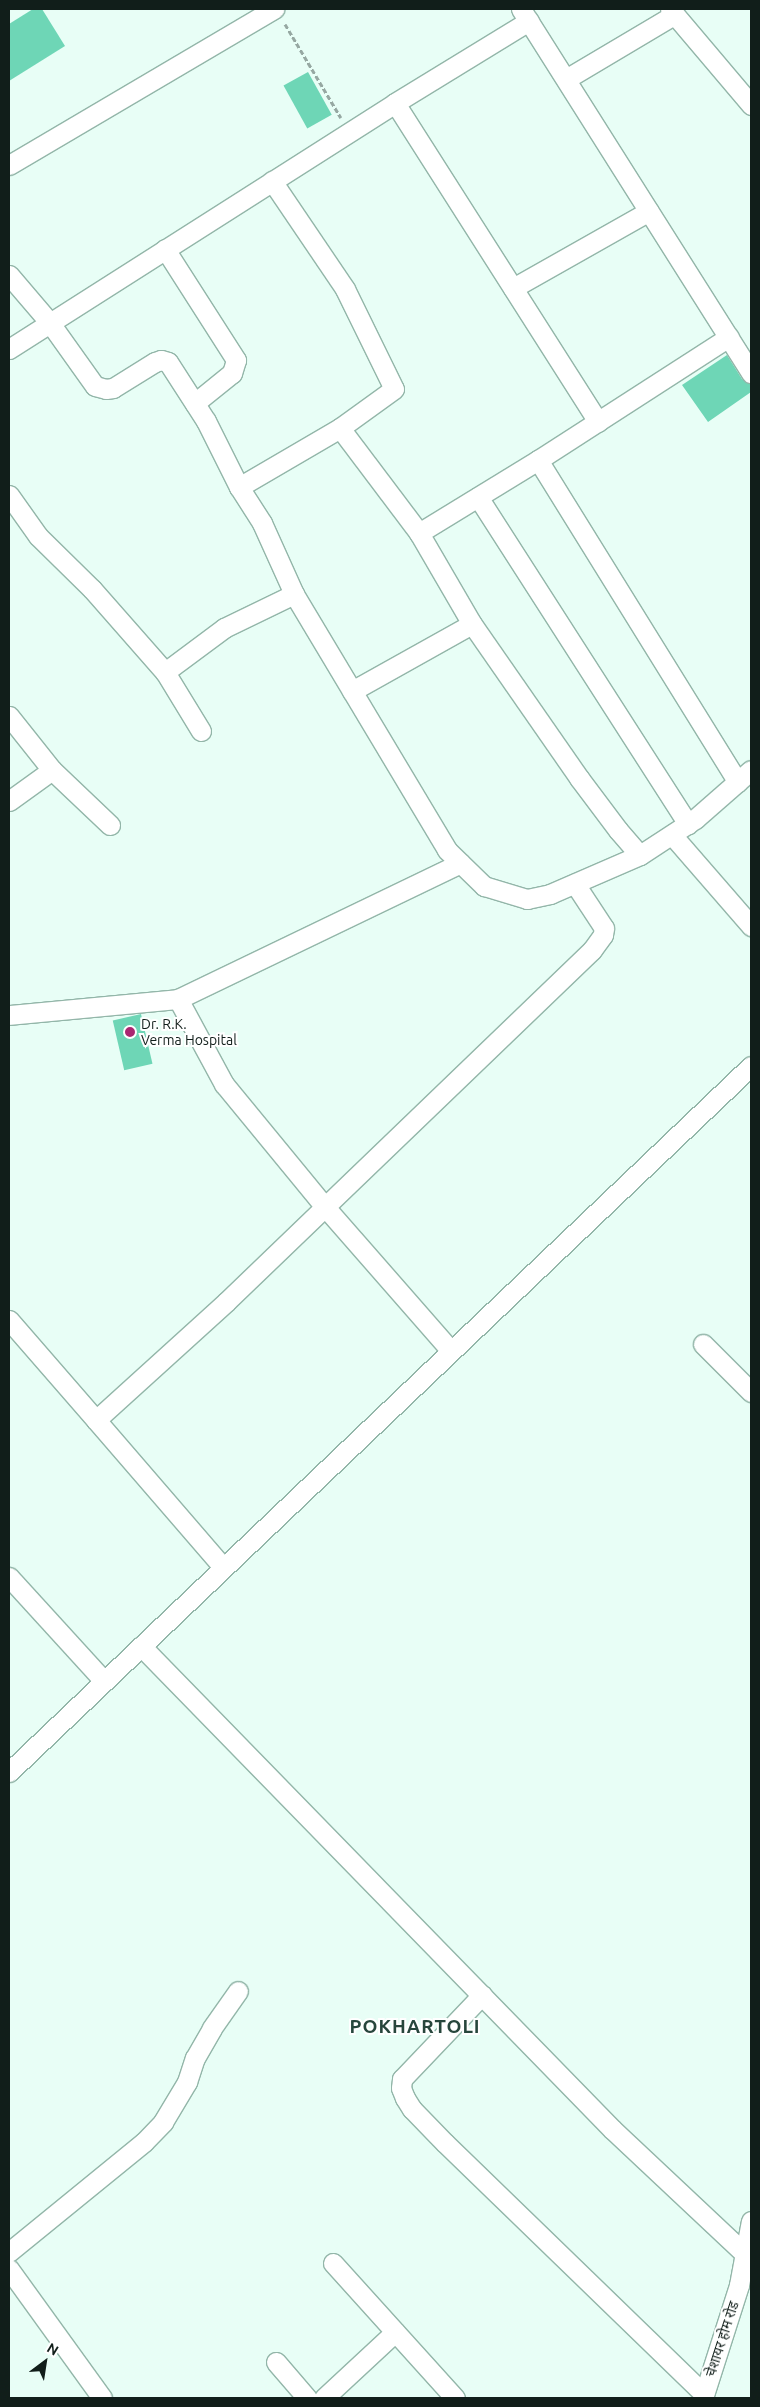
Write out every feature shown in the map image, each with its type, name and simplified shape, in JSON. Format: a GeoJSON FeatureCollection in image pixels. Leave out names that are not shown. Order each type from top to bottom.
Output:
{"type":"FeatureCollection","features":[{"type":"Feature","properties":{"kind":"street"},"geometry":{"type":"LineString","coordinates":[[566,79],[672,12],[751,105]]}},
{"type":"Feature","properties":{"kind":"street"},"geometry":{"type":"LineString","coordinates":[[9,165],[277,13]]}},
{"type":"Feature","properties":{"kind":"street"},"geometry":{"type":"LineString","coordinates":[[9,349],[395,103],[525,15],[751,373]]}},
{"type":"Feature","properties":{"kind":"street"},"geometry":{"type":"LineString","coordinates":[[395,103],[598,422]]}},
{"type":"Feature","properties":{"kind":"street"},"geometry":{"type":"LineString","coordinates":[[239,487],[340,428],[394,389],[345,289],[272,181]]}},
{"type":"Feature","properties":{"kind":"street"},"geometry":{"type":"LineString","coordinates":[[513,288],[649,211]]}},
{"type":"Feature","properties":{"kind":"street"},"geometry":{"type":"LineString","coordinates":[[165,250],[236,360],[232,372],[195,403]]}},
{"type":"Feature","properties":{"kind":"street"},"geometry":{"type":"LineString","coordinates":[[9,276],[50,324],[92,383],[100,389],[113,388],[155,362],[165,360],[178,375],[195,403],[239,487],[262,523],[294,594],[447,850],[484,886],[527,899],[550,894],[640,855],[688,824],[745,776],[538,460]]}},
{"type":"Feature","properties":{"kind":"street"},"geometry":{"type":"LineString","coordinates":[[419,533],[538,460],[729,337]]}},
{"type":"Feature","properties":{"kind":"street"},"geometry":{"type":"LineString","coordinates":[[340,428],[419,533],[472,624],[579,778],[618,830],[640,855]]}},
{"type":"Feature","properties":{"kind":"street"},"geometry":{"type":"LineString","coordinates":[[9,495],[38,536],[92,589],[165,672],[201,731]]}},
{"type":"Feature","properties":{"kind":"street"},"geometry":{"type":"LineString","coordinates":[[478,497],[688,824]]}},
{"type":"Feature","properties":{"kind":"street"},"geometry":{"type":"LineString","coordinates":[[165,672],[224,628],[294,594]]}},
{"type":"Feature","properties":{"kind":"street"},"geometry":{"type":"LineString","coordinates":[[352,691],[472,624]]}},
{"type":"Feature","properties":{"kind":"street"},"geometry":{"type":"LineString","coordinates":[[9,716],[52,770],[110,825]]}},
{"type":"Feature","properties":{"kind":"street"},"geometry":{"type":"LineString","coordinates":[[9,801],[52,770]]}},
{"type":"Feature","properties":{"kind":"street"},"geometry":{"type":"LineString","coordinates":[[672,835],[751,926]]}},
{"type":"Feature","properties":{"kind":"street"},"geometry":{"type":"LineString","coordinates":[[9,1015],[178,999],[460,863]]}},
{"type":"Feature","properties":{"kind":"street"},"geometry":{"type":"LineString","coordinates":[[96,1420],[226,1302],[598,943],[604,928],[575,884]]}},
{"type":"Feature","properties":{"kind":"street"},"geometry":{"type":"LineString","coordinates":[[178,999],[224,1084],[325,1207],[451,1351]]}},
{"type":"Feature","properties":{"kind":"street"},"geometry":{"type":"LineString","coordinates":[[9,1772],[751,1066]]}},
{"type":"Feature","properties":{"kind":"street"},"geometry":{"type":"LineString","coordinates":[[9,1320],[223,1567]]}},
{"type":"Feature","properties":{"kind":"street"},"geometry":{"type":"LineString","coordinates":[[703,1344],[751,1392]]}},
{"type":"Feature","properties":{"kind":"street"},"geometry":{"type":"LineString","coordinates":[[9,1578],[104,1681]]}},
{"type":"Feature","properties":{"kind":"street"},"geometry":{"type":"LineString","coordinates":[[141,1646],[633,2150],[746,2255]]}},
{"type":"Feature","properties":{"kind":"street"},"geometry":{"type":"LineString","coordinates":[[9,2252],[144,2142],[162,2122],[187,2082],[195,2058],[212,2028],[238,1991]]}},
{"type":"Feature","properties":{"kind":"street"},"geometry":{"type":"LineString","coordinates":[[482,1995],[402,2079],[401,2088],[405,2098],[412,2108],[445,2142],[704,2396]]}},
{"type":"Feature","properties":{"kind":"street","name":"चेशायर होम रोड"},"geometry":{"type":"LineString","coordinates":[[704,2396],[739,2285],[751,2221]]}},
{"type":"Feature","properties":{"kind":"street"},"geometry":{"type":"LineString","coordinates":[[333,2263],[455,2398]]}},
{"type":"Feature","properties":{"kind":"street"},"geometry":{"type":"LineString","coordinates":[[9,2269],[102,2398]]}},
{"type":"Feature","properties":{"kind":"street"},"geometry":{"type":"LineString","coordinates":[[324,2398],[395,2332]]}},
{"type":"Feature","properties":{"kind":"street"},"geometry":{"type":"LineString","coordinates":[[276,2362],[307,2398]]}},
{"type":"Feature","properties":{"kind":"path"},"geometry":{"type":"LineString","coordinates":[[277,13],[350,132]]}},
{"type":"Feature","properties":{"kind":"building"},"geometry":{"type":"Polygon","coordinates":[[[33,9],[42,9],[65,46],[9,81],[9,24],[33,9]]]}},
{"type":"Feature","properties":{"kind":"building"},"geometry":{"type":"Polygon","coordinates":[[[308,72],[332,115],[307,128],[284,86],[308,72]]]}},
{"type":"Feature","properties":{"kind":"building"},"geometry":{"type":"Polygon","coordinates":[[[727,355],[742,379],[751,384],[751,392],[708,422],[682,385],[727,355]]]}},
{"type":"Feature","properties":{"kind":"building"},"geometry":{"type":"Polygon","coordinates":[[[141,1014],[152,1064],[124,1070],[113,1021],[141,1014]]]}},
{"type":"Feature","properties":{"kind":"place","name":"Dr. R.K. Verma Hospital"},"geometry":{"type":"Point","coordinates":[130,1032]}},
{"type":"Feature","properties":{"kind":"district","name":"POKHARTOLI"},"geometry":{"type":"Point","coordinates":[415,2027]}}]}
